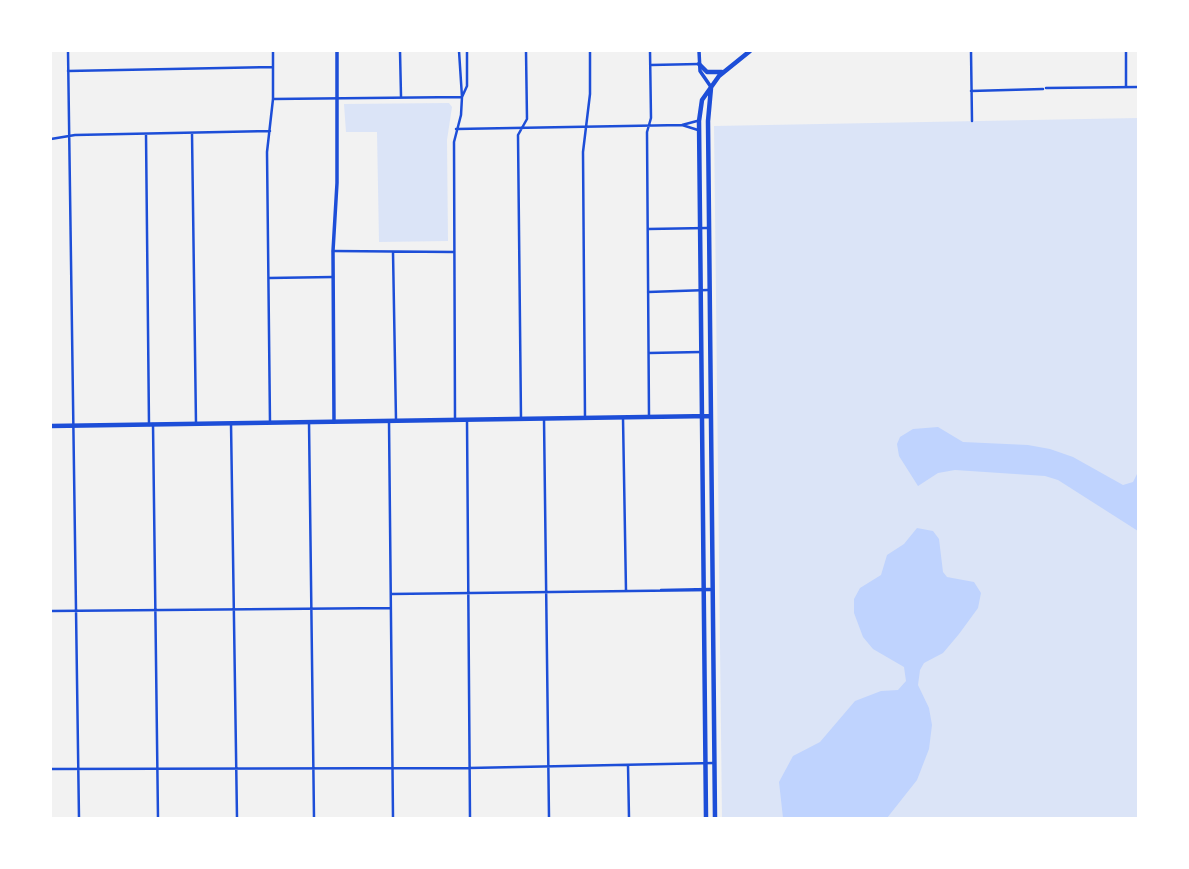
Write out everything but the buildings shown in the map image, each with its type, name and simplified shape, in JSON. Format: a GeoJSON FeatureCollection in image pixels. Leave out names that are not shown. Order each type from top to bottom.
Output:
{"type":"FeatureCollection","features":[{"type":"Feature","properties":{"kind":"main road"},"geometry":{"type":"LineString","coordinates":[[706,818],[698,130],[702,100],[723,72],[750,51]]}},
{"type":"Feature","properties":{"kind":"main road"},"geometry":{"type":"LineString","coordinates":[[699,64],[707,72],[723,72]]}},
{"type":"Feature","properties":{"kind":"main road"},"geometry":{"type":"LineString","coordinates":[[711,87],[708,121],[715,818]]}},
{"type":"Feature","properties":{"kind":"main road"},"geometry":{"type":"LineString","coordinates":[[51,426],[710,416]]}},
{"type":"Feature","properties":{"kind":"street"},"geometry":{"type":"LineString","coordinates":[[68,51],[79,818]]}},
{"type":"Feature","properties":{"kind":"street"},"geometry":{"type":"LineString","coordinates":[[270,423],[267,152],[274,99],[273,51]]}},
{"type":"Feature","properties":{"kind":"street"},"geometry":{"type":"LineString","coordinates":[[334,422],[333,251],[337,183],[337,51]]}},
{"type":"Feature","properties":{"kind":"street"},"geometry":{"type":"LineString","coordinates":[[400,51],[401,97]]}},
{"type":"Feature","properties":{"kind":"street"},"geometry":{"type":"LineString","coordinates":[[455,420],[456,129],[461,115],[462,97],[458,51]]}},
{"type":"Feature","properties":{"kind":"street"},"geometry":{"type":"LineString","coordinates":[[462,97],[467,86],[467,51]]}},
{"type":"Feature","properties":{"kind":"street"},"geometry":{"type":"LineString","coordinates":[[521,419],[519,135],[527,119],[526,51]]}},
{"type":"Feature","properties":{"kind":"street"},"geometry":{"type":"LineString","coordinates":[[586,418],[583,136],[588,128],[590,51]]}},
{"type":"Feature","properties":{"kind":"street"},"geometry":{"type":"LineString","coordinates":[[649,417],[650,51]]}},
{"type":"Feature","properties":{"kind":"street"},"geometry":{"type":"LineString","coordinates":[[699,51],[703,77],[711,87]]}},
{"type":"Feature","properties":{"kind":"street"},"geometry":{"type":"LineString","coordinates":[[971,51],[971,121]]}},
{"type":"Feature","properties":{"kind":"street"},"geometry":{"type":"LineString","coordinates":[[1126,51],[1126,87]]}},
{"type":"Feature","properties":{"kind":"street"},"geometry":{"type":"LineString","coordinates":[[651,65],[699,64]]}},
{"type":"Feature","properties":{"kind":"street"},"geometry":{"type":"LineString","coordinates":[[68,71],[273,67]]}},
{"type":"Feature","properties":{"kind":"street"},"geometry":{"type":"LineString","coordinates":[[971,91],[1138,87]]}},
{"type":"Feature","properties":{"kind":"street"},"geometry":{"type":"LineString","coordinates":[[274,99],[462,97]]}},
{"type":"Feature","properties":{"kind":"street"},"geometry":{"type":"LineString","coordinates":[[456,129],[682,125],[699,121]]}},
{"type":"Feature","properties":{"kind":"street"},"geometry":{"type":"LineString","coordinates":[[682,125],[698,130]]}},
{"type":"Feature","properties":{"kind":"street"},"geometry":{"type":"LineString","coordinates":[[51,139],[75,135],[271,131]]}},
{"type":"Feature","properties":{"kind":"street"},"geometry":{"type":"LineString","coordinates":[[192,133],[196,424]]}},
{"type":"Feature","properties":{"kind":"street"},"geometry":{"type":"LineString","coordinates":[[146,134],[158,818]]}},
{"type":"Feature","properties":{"kind":"street"},"geometry":{"type":"LineString","coordinates":[[648,229],[709,228]]}},
{"type":"Feature","properties":{"kind":"street"},"geometry":{"type":"LineString","coordinates":[[333,251],[454,252]]}},
{"type":"Feature","properties":{"kind":"street"},"geometry":{"type":"LineString","coordinates":[[393,252],[396,421]]}},
{"type":"Feature","properties":{"kind":"street"},"geometry":{"type":"LineString","coordinates":[[268,278],[333,277]]}},
{"type":"Feature","properties":{"kind":"street"},"geometry":{"type":"LineString","coordinates":[[648,292],[709,290]]}},
{"type":"Feature","properties":{"kind":"street"},"geometry":{"type":"LineString","coordinates":[[649,354],[701,352]]}},
{"type":"Feature","properties":{"kind":"street"},"geometry":{"type":"LineString","coordinates":[[623,418],[625,591]]}},
{"type":"Feature","properties":{"kind":"street"},"geometry":{"type":"LineString","coordinates":[[544,419],[549,818]]}},
{"type":"Feature","properties":{"kind":"street"},"geometry":{"type":"LineString","coordinates":[[467,420],[470,818]]}},
{"type":"Feature","properties":{"kind":"street"},"geometry":{"type":"LineString","coordinates":[[389,421],[393,818]]}},
{"type":"Feature","properties":{"kind":"street"},"geometry":{"type":"LineString","coordinates":[[309,422],[314,818]]}},
{"type":"Feature","properties":{"kind":"street"},"geometry":{"type":"LineString","coordinates":[[232,423],[237,818]]}},
{"type":"Feature","properties":{"kind":"street"},"geometry":{"type":"LineString","coordinates":[[390,594],[712,590]]}},
{"type":"Feature","properties":{"kind":"street"},"geometry":{"type":"LineString","coordinates":[[51,611],[391,608]]}},
{"type":"Feature","properties":{"kind":"street"},"geometry":{"type":"LineString","coordinates":[[51,769],[469,768],[714,763]]}},
{"type":"Feature","properties":{"kind":"street"},"geometry":{"type":"LineString","coordinates":[[628,765],[629,818]]}},
{"type":"Feature","properties":{"kind":"shaded area"},"geometry":{"type":"Polygon","coordinates":[[[449,103],[452,107],[447,140],[448,241],[379,242],[377,132],[346,132],[344,104],[449,103]]]}},
{"type":"Feature","properties":{"kind":"shaded area"},"geometry":{"type":"Polygon","coordinates":[[[1138,118],[1138,818],[722,818],[714,126],[1138,118]]]}},
{"type":"Feature","properties":{"kind":"water"},"geometry":{"type":"Polygon","coordinates":[[[938,427],[963,442],[1028,445],[1050,449],[1073,457],[1123,485],[1133,482],[1138,472],[1138,531],[1058,480],[1045,476],[955,470],[938,473],[918,486],[899,456],[897,444],[900,437],[913,429],[938,427]]]}},
{"type":"Feature","properties":{"kind":"water"},"geometry":{"type":"Polygon","coordinates":[[[917,528],[933,531],[939,539],[943,572],[947,577],[974,582],[981,593],[978,608],[959,634],[943,653],[924,663],[920,670],[918,685],[929,708],[932,725],[929,749],[917,780],[887,818],[783,818],[779,782],[793,756],[820,742],[855,701],[881,691],[898,690],[906,681],[904,667],[873,649],[863,637],[854,613],[854,599],[860,588],[881,575],[887,555],[904,544],[917,528]]]}}]}
